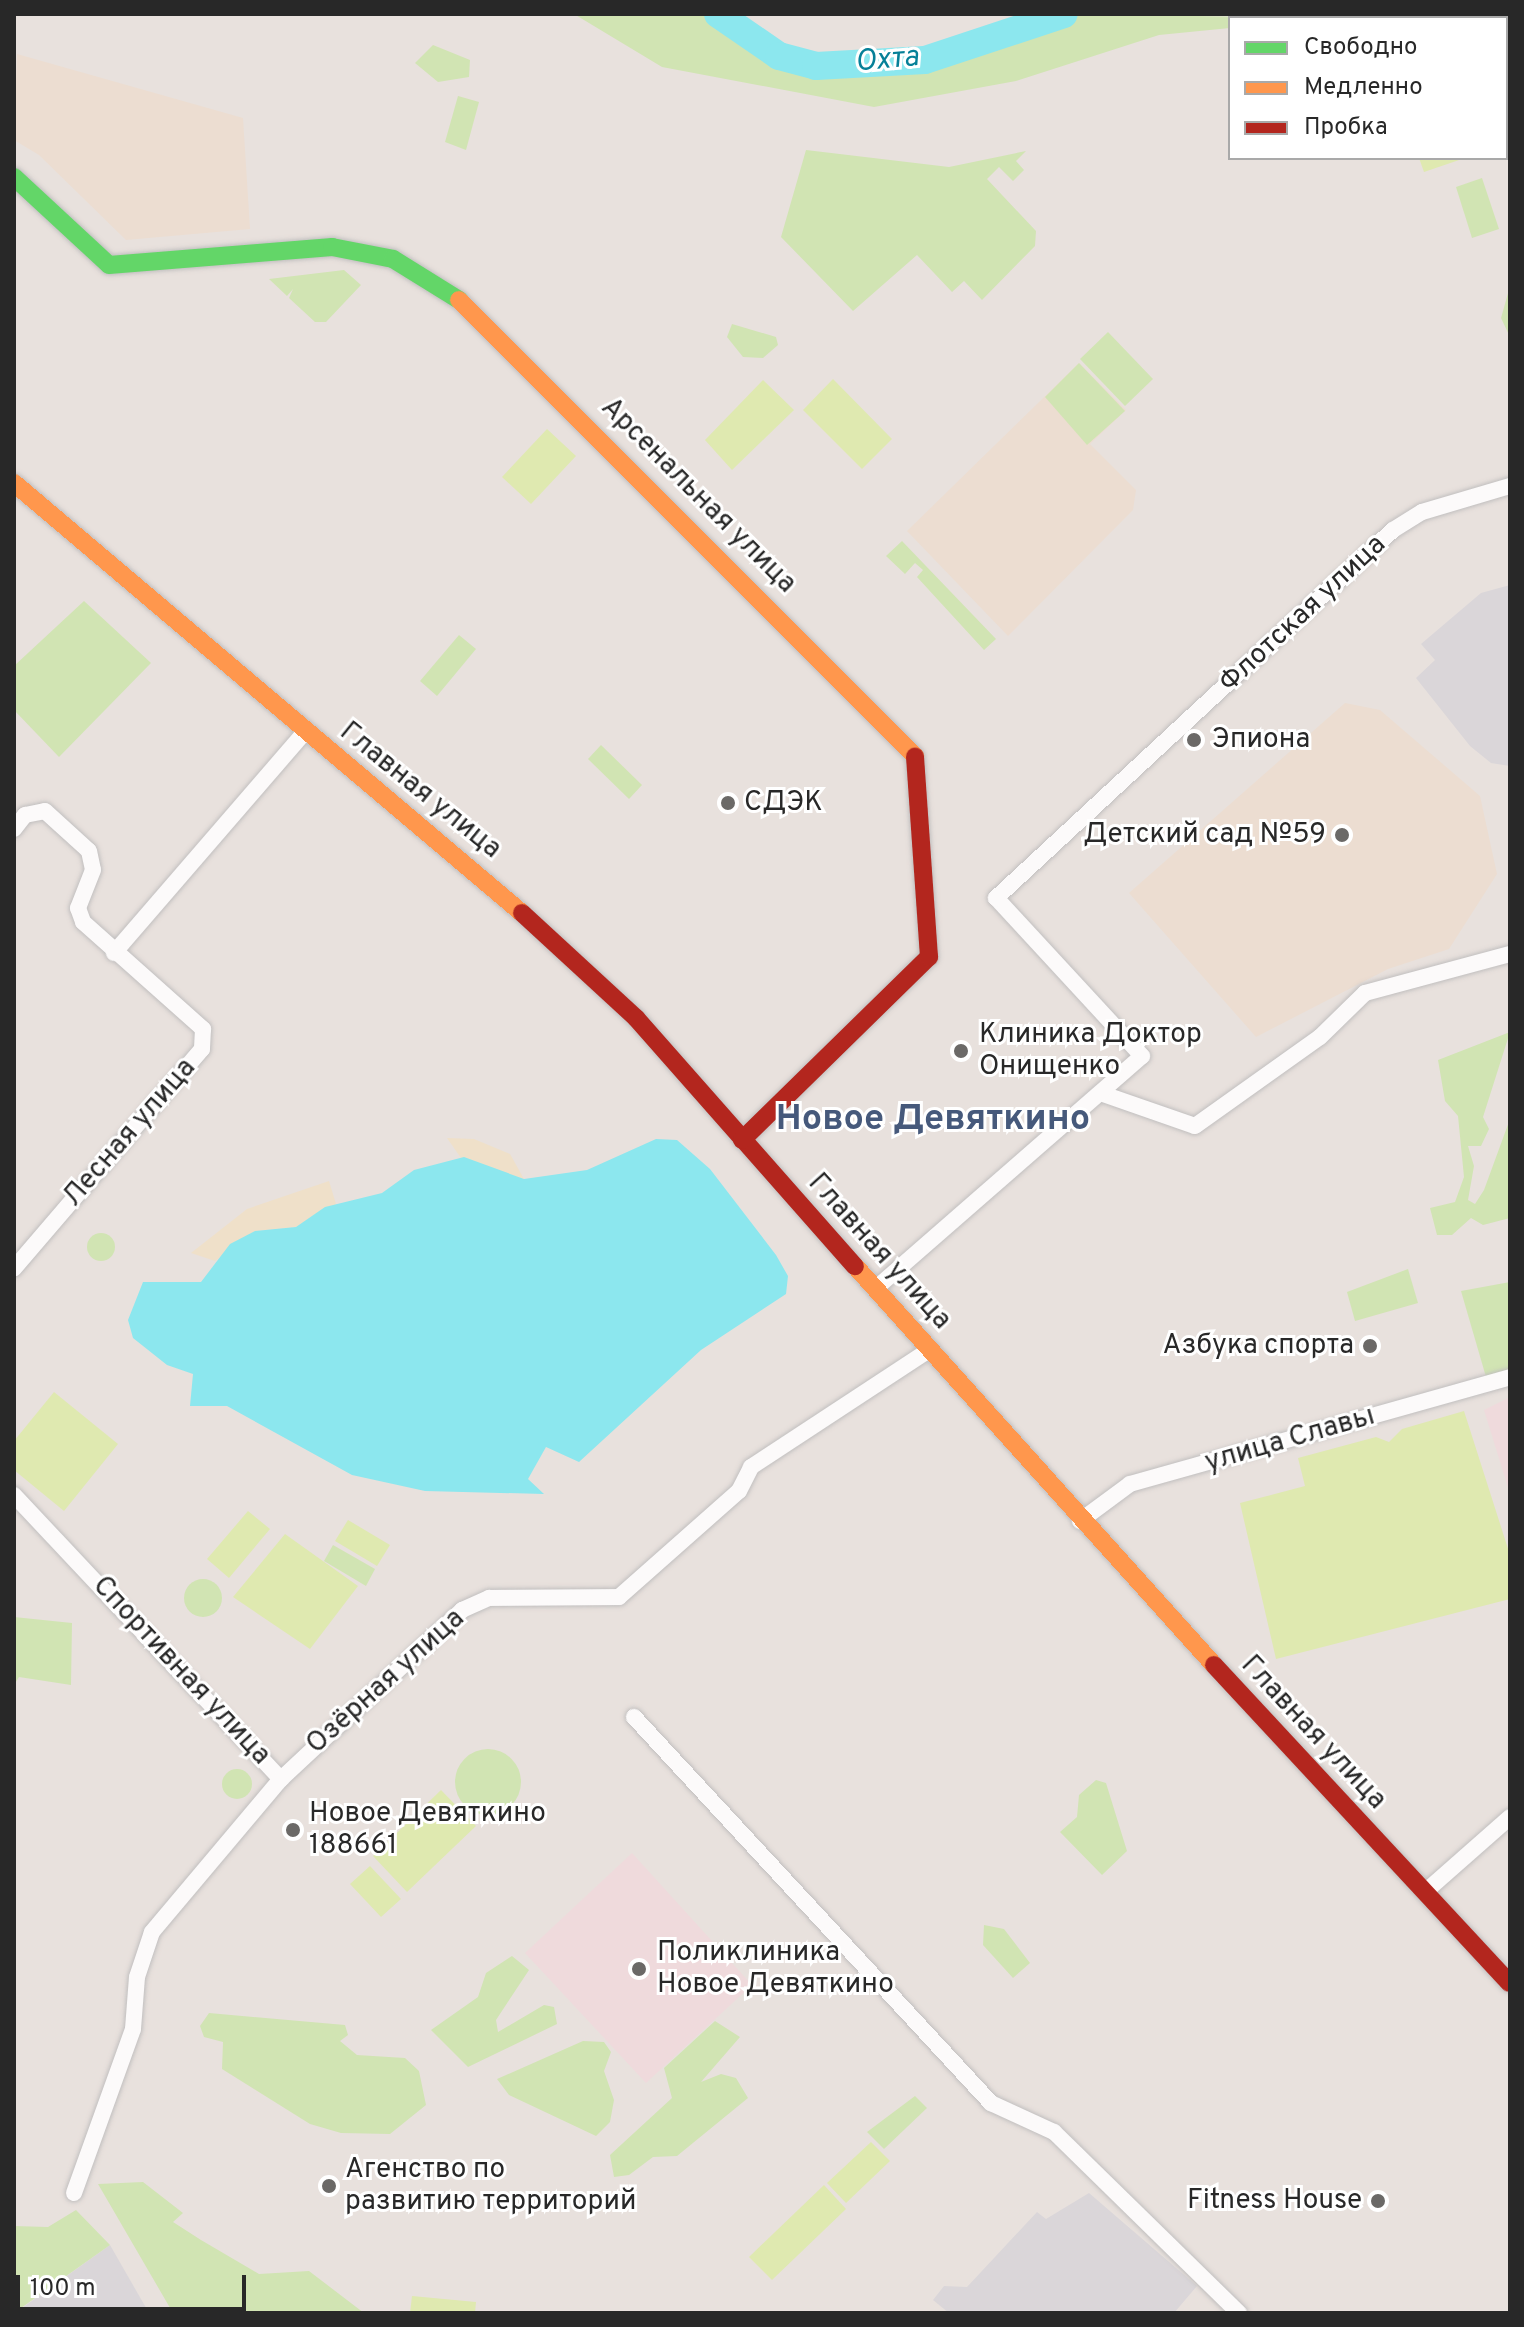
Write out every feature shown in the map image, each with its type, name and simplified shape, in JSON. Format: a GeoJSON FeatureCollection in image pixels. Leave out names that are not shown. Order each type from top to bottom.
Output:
{"type":"FeatureCollection","features":[{"type":"Feature","properties":{"kind":"main road","name":"Арсенальная улица"},"geometry":{"type":"LineString","coordinates":[[14,177],[109,265],[332,247],[393,259],[453,294],[917,758],[929,957],[742,1140]]}},
{"type":"Feature","properties":{"kind":"main road","name":"Главная улица"},"geometry":{"type":"LineString","coordinates":[[14,483],[304,733],[545,932],[636,1018],[1080,1521],[1510,1983]]}},
{"type":"Feature","properties":{"kind":"street","name":"Флотская улица"},"geometry":{"type":"LineString","coordinates":[[1103,1094],[1142,1056],[996,898],[1393,530],[1422,512],[1510,486]]}},
{"type":"Feature","properties":{"kind":"street"},"geometry":{"type":"LineString","coordinates":[[114,953],[304,733]]}},
{"type":"Feature","properties":{"kind":"street","name":"Лесная улица"},"geometry":{"type":"LineString","coordinates":[[14,829],[25,815],[45,811],[89,851],[93,870],[78,908],[114,953],[203,1029],[202,1049],[14,1268]]}},
{"type":"Feature","properties":{"kind":"street"},"geometry":{"type":"LineString","coordinates":[[875,1289],[1103,1094],[1195,1126],[1320,1037],[1365,993],[1510,954]]}},
{"type":"Feature","properties":{"kind":"street","name":"Озёрная улица"},"geometry":{"type":"LineString","coordinates":[[74,2193],[133,2029],[137,1977],[152,1932],[281,1779],[462,1610],[489,1598],[619,1597],[739,1491],[751,1467],[929,1350]]}},
{"type":"Feature","properties":{"kind":"street","name":"улица Славы"},"geometry":{"type":"LineString","coordinates":[[1080,1521],[1130,1484],[1510,1377]]}},
{"type":"Feature","properties":{"kind":"street","name":"Спортивная улица"},"geometry":{"type":"LineString","coordinates":[[14,1495],[40,1531],[124,1604],[281,1779]]}},
{"type":"Feature","properties":{"kind":"street"},"geometry":{"type":"LineString","coordinates":[[634,1717],[991,2103],[1054,2132],[1239,2313]]}},
{"type":"Feature","properties":{"kind":"street"},"geometry":{"type":"LineString","coordinates":[[1425,1892],[1510,1817]]}},
{"type":"Feature","properties":{"kind":"shaded area"},"geometry":{"type":"Polygon","coordinates":[[[17,54],[243,118],[250,229],[126,240],[39,155],[14,140],[17,54]]]}},
{"type":"Feature","properties":{"kind":"shaded area"},"geometry":{"type":"Polygon","coordinates":[[[1079,363],[1126,410],[1090,444],[1136,490],[1133,510],[1008,636],[907,531],[1079,363]]]}},
{"type":"Feature","properties":{"kind":"shaded area"},"geometry":{"type":"Polygon","coordinates":[[[1510,585],[1510,766],[1491,763],[1470,746],[1416,678],[1435,660],[1421,644],[1481,593],[1510,585]]]}},
{"type":"Feature","properties":{"kind":"shaded area","name":"Детский сад №59"},"geometry":{"type":"Polygon","coordinates":[[[1345,703],[1380,710],[1480,796],[1497,874],[1449,949],[1388,969],[1256,1037],[1129,893],[1345,703]]]}},
{"type":"Feature","properties":{"kind":"shaded area"},"geometry":{"type":"Polygon","coordinates":[[[1510,1397],[1510,1494],[1484,1410],[1510,1397]]]}},
{"type":"Feature","properties":{"kind":"shaded area","name":"Поликлиника Новое Девяткино"},"geometry":{"type":"Polygon","coordinates":[[[632,1853],[752,1985],[646,2083],[525,1953],[632,1853]]]}},
{"type":"Feature","properties":{"kind":"shaded area"},"geometry":{"type":"Polygon","coordinates":[[[1089,2193],[1197,2286],[1174,2313],[949,2313],[933,2300],[944,2286],[967,2287],[1037,2212],[1046,2219],[1089,2193]]]}},
{"type":"Feature","properties":{"kind":"shaded area"},"geometry":{"type":"Polygon","coordinates":[[[110,2245],[149,2313],[15,2313],[110,2245]]]}},
{"type":"Feature","properties":{"kind":"green space"},"geometry":{"type":"Polygon","coordinates":[[[574,14],[709,14],[762,56],[814,69],[926,67],[1077,14],[1228,17],[1228,28],[1159,35],[1016,81],[874,107],[662,67],[574,14]]]}},
{"type":"Feature","properties":{"kind":"green space"},"geometry":{"type":"Polygon","coordinates":[[[433,45],[470,60],[469,77],[438,82],[415,63],[433,45]]]}},
{"type":"Feature","properties":{"kind":"green space"},"geometry":{"type":"Polygon","coordinates":[[[458,96],[479,102],[466,150],[445,142],[458,96]]]}},
{"type":"Feature","properties":{"kind":"green space"},"geometry":{"type":"Polygon","coordinates":[[[806,150],[949,167],[1026,151],[1016,161],[1024,170],[1013,181],[999,167],[987,179],[1036,231],[1035,246],[982,300],[964,281],[952,292],[917,255],[853,311],[781,237],[806,150]]]}},
{"type":"Feature","properties":{"kind":"green space"},"geometry":{"type":"Polygon","coordinates":[[[1420,160],[1459,160],[1424,172],[1420,160]]]}},
{"type":"Feature","properties":{"kind":"green space"},"geometry":{"type":"Polygon","coordinates":[[[1482,178],[1499,229],[1472,238],[1456,187],[1482,178]]]}},
{"type":"Feature","properties":{"kind":"green space"},"geometry":{"type":"Polygon","coordinates":[[[344,270],[361,285],[326,322],[315,322],[289,298],[293,289],[287,296],[269,279],[344,270]]]}},
{"type":"Feature","properties":{"kind":"green space"},"geometry":{"type":"Polygon","coordinates":[[[1510,286],[1510,337],[1501,318],[1510,286]]]}},
{"type":"Feature","properties":{"kind":"green space"},"geometry":{"type":"Polygon","coordinates":[[[732,324],[776,337],[778,345],[763,358],[743,357],[727,337],[732,324]]]}},
{"type":"Feature","properties":{"kind":"green space"},"geometry":{"type":"Polygon","coordinates":[[[1108,332],[1153,379],[1125,406],[1080,359],[1108,332]]]}},
{"type":"Feature","properties":{"kind":"green space"},"geometry":{"type":"Polygon","coordinates":[[[1079,363],[1125,411],[1087,445],[1045,397],[1079,363]]]}},
{"type":"Feature","properties":{"kind":"green space"},"geometry":{"type":"Polygon","coordinates":[[[833,379],[892,439],[862,469],[803,410],[833,379]]]}},
{"type":"Feature","properties":{"kind":"green space"},"geometry":{"type":"Polygon","coordinates":[[[763,380],[794,410],[732,470],[705,440],[763,380]]]}},
{"type":"Feature","properties":{"kind":"green space"},"geometry":{"type":"Polygon","coordinates":[[[547,429],[576,456],[531,504],[502,477],[547,429]]]}},
{"type":"Feature","properties":{"kind":"green space"},"geometry":{"type":"Polygon","coordinates":[[[902,541],[996,639],[984,650],[917,577],[923,570],[915,563],[905,574],[886,556],[902,541]]]}},
{"type":"Feature","properties":{"kind":"green space"},"geometry":{"type":"Polygon","coordinates":[[[84,601],[151,663],[59,757],[14,710],[14,666],[84,601]]]}},
{"type":"Feature","properties":{"kind":"green space"},"geometry":{"type":"Polygon","coordinates":[[[459,635],[476,649],[437,696],[420,681],[459,635]]]}},
{"type":"Feature","properties":{"kind":"green space"},"geometry":{"type":"Polygon","coordinates":[[[601,745],[642,785],[629,799],[588,759],[601,745]]]}},
{"type":"Feature","properties":{"kind":"green space"},"geometry":{"type":"Polygon","coordinates":[[[1510,1032],[1483,1117],[1489,1129],[1481,1146],[1468,1146],[1474,1166],[1468,1200],[1475,1204],[1484,1190],[1510,1119],[1510,1218],[1483,1225],[1471,1218],[1452,1235],[1437,1235],[1430,1208],[1455,1202],[1464,1177],[1458,1116],[1445,1101],[1438,1060],[1510,1032]]]}},
{"type":"Feature","properties":{"kind":"green space"},"geometry":{"type":"Polygon","coordinates":[[[101,1233],[111,1237],[115,1247],[111,1257],[101,1261],[91,1257],[87,1247],[91,1237],[101,1233]]]}},
{"type":"Feature","properties":{"kind":"green space"},"geometry":{"type":"Polygon","coordinates":[[[1408,1269],[1418,1303],[1355,1321],[1347,1292],[1408,1269]]]}},
{"type":"Feature","properties":{"kind":"green space"},"geometry":{"type":"Polygon","coordinates":[[[1510,1282],[1510,1370],[1486,1377],[1461,1291],[1510,1282]]]}},
{"type":"Feature","properties":{"kind":"green space"},"geometry":{"type":"Polygon","coordinates":[[[54,1392],[118,1444],[64,1511],[14,1470],[14,1441],[54,1392]]]}},
{"type":"Feature","properties":{"kind":"green space"},"geometry":{"type":"Polygon","coordinates":[[[1464,1411],[1510,1555],[1510,1599],[1276,1659],[1240,1503],[1305,1486],[1298,1458],[1376,1437],[1389,1442],[1402,1429],[1464,1411]]]}},
{"type":"Feature","properties":{"kind":"green space"},"geometry":{"type":"Polygon","coordinates":[[[248,1511],[270,1529],[229,1578],[207,1559],[248,1511]]]}},
{"type":"Feature","properties":{"kind":"green space"},"geometry":{"type":"Polygon","coordinates":[[[348,1520],[390,1545],[377,1566],[335,1541],[348,1520]]]}},
{"type":"Feature","properties":{"kind":"green space"},"geometry":{"type":"Polygon","coordinates":[[[285,1534],[358,1586],[310,1649],[233,1597],[285,1534]]]}},
{"type":"Feature","properties":{"kind":"green space"},"geometry":{"type":"Polygon","coordinates":[[[333,1545],[375,1569],[366,1586],[324,1561],[333,1545]]]}},
{"type":"Feature","properties":{"kind":"green space"},"geometry":{"type":"Polygon","coordinates":[[[203,1579],[217,1584],[222,1598],[217,1612],[203,1617],[189,1612],[184,1598],[189,1584],[203,1579]]]}},
{"type":"Feature","properties":{"kind":"green space"},"geometry":{"type":"Polygon","coordinates":[[[14,1617],[72,1623],[71,1685],[19,1677],[14,1685],[14,1617]]]}},
{"type":"Feature","properties":{"kind":"green space"},"geometry":{"type":"Polygon","coordinates":[[[488,1749],[501,1752],[511,1759],[518,1769],[521,1782],[518,1795],[511,1805],[501,1812],[488,1815],[475,1812],[465,1805],[458,1795],[455,1782],[458,1769],[465,1759],[475,1752],[488,1749]]]}},
{"type":"Feature","properties":{"kind":"green space"},"geometry":{"type":"Polygon","coordinates":[[[237,1769],[248,1773],[252,1784],[248,1795],[237,1799],[226,1795],[222,1784],[226,1773],[237,1769]]]}},
{"type":"Feature","properties":{"kind":"green space"},"geometry":{"type":"Polygon","coordinates":[[[1096,1780],[1106,1783],[1127,1851],[1102,1875],[1060,1832],[1077,1817],[1079,1795],[1096,1780]]]}},
{"type":"Feature","properties":{"kind":"green space"},"geometry":{"type":"Polygon","coordinates":[[[441,1790],[476,1826],[407,1892],[373,1856],[441,1790]]]}},
{"type":"Feature","properties":{"kind":"green space"},"geometry":{"type":"Polygon","coordinates":[[[370,1866],[401,1899],[381,1917],[350,1884],[370,1866]]]}},
{"type":"Feature","properties":{"kind":"green space"},"geometry":{"type":"Polygon","coordinates":[[[984,1925],[1004,1929],[1030,1963],[1013,1978],[983,1945],[984,1925]]]}},
{"type":"Feature","properties":{"kind":"green space"},"geometry":{"type":"Polygon","coordinates":[[[512,1956],[529,1970],[496,2020],[498,2032],[544,2005],[554,2007],[557,2024],[468,2067],[431,2030],[478,1997],[486,1973],[512,1956]]]}},
{"type":"Feature","properties":{"kind":"green space"},"geometry":{"type":"Polygon","coordinates":[[[209,2013],[345,2025],[348,2035],[340,2041],[357,2055],[405,2058],[419,2071],[426,2105],[390,2134],[341,2133],[310,2124],[222,2069],[223,2042],[204,2037],[200,2026],[209,2013]]]}},
{"type":"Feature","properties":{"kind":"green space"},"geometry":{"type":"Polygon","coordinates":[[[715,2021],[740,2037],[701,2082],[721,2074],[736,2078],[748,2098],[677,2156],[653,2157],[629,2175],[614,2177],[610,2155],[672,2098],[664,2068],[715,2021]]]}},
{"type":"Feature","properties":{"kind":"green space"},"geometry":{"type":"Polygon","coordinates":[[[583,2041],[604,2042],[611,2052],[604,2071],[614,2100],[610,2122],[596,2136],[509,2095],[497,2079],[583,2041]]]}},
{"type":"Feature","properties":{"kind":"green space"},"geometry":{"type":"Polygon","coordinates":[[[915,2096],[927,2108],[884,2149],[867,2132],[915,2096]]]}},
{"type":"Feature","properties":{"kind":"green space"},"geometry":{"type":"Polygon","coordinates":[[[871,2142],[890,2161],[846,2203],[827,2183],[871,2142]]]}},
{"type":"Feature","properties":{"kind":"green space"},"geometry":{"type":"Polygon","coordinates":[[[143,2182],[183,2213],[173,2222],[201,2240],[259,2274],[309,2271],[364,2313],[173,2313],[98,2184],[143,2182]]]}},
{"type":"Feature","properties":{"kind":"green space"},"geometry":{"type":"Polygon","coordinates":[[[824,2185],[846,2209],[772,2280],[749,2257],[824,2185]]]}},
{"type":"Feature","properties":{"kind":"green space"},"geometry":{"type":"Polygon","coordinates":[[[76,2210],[110,2245],[14,2313],[14,2226],[48,2227],[76,2210]]]}},
{"type":"Feature","properties":{"kind":"green space"},"geometry":{"type":"Polygon","coordinates":[[[412,2296],[476,2302],[475,2313],[410,2313],[412,2296]]]}},
{"type":"Feature","properties":{"kind":"sand"},"geometry":{"type":"Polygon","coordinates":[[[447,1138],[474,1139],[510,1154],[524,1179],[461,1158],[447,1138]]]}},
{"type":"Feature","properties":{"kind":"sand"},"geometry":{"type":"Polygon","coordinates":[[[329,1181],[336,1204],[296,1227],[255,1231],[215,1261],[191,1253],[247,1209],[329,1181]]]}},
{"type":"Feature","properties":{"kind":"water"},"geometry":{"type":"Polygon","coordinates":[[[656,1139],[677,1140],[710,1169],[776,1255],[788,1276],[786,1294],[701,1350],[579,1462],[546,1447],[528,1479],[544,1494],[425,1491],[352,1475],[227,1406],[190,1406],[193,1374],[167,1365],[133,1338],[128,1320],[143,1282],[201,1282],[230,1244],[255,1231],[296,1227],[325,1207],[382,1193],[414,1170],[464,1157],[524,1179],[587,1170],[656,1139]]]}},
{"type":"Feature","properties":{"kind":"waterway","name":"Охта"},"geometry":{"type":"LineString","coordinates":[[718,14],[779,56],[816,66],[925,60],[1064,14]]}},
{"type":"Feature","properties":{"kind":"traffic: fast"},"geometry":{"type":"LineString","coordinates":[[14,177],[109,265],[332,247],[393,259],[459,300]]}},
{"type":"Feature","properties":{"kind":"traffic: slow"},"geometry":{"type":"LineString","coordinates":[[459,300],[915,756]]}},
{"type":"Feature","properties":{"kind":"traffic: slow"},"geometry":{"type":"LineString","coordinates":[[14,483],[522,913]]}},
{"type":"Feature","properties":{"kind":"traffic: slow"},"geometry":{"type":"LineString","coordinates":[[855,1266],[1214,1665]]}},
{"type":"Feature","properties":{"kind":"traffic: jam"},"geometry":{"type":"LineString","coordinates":[[742,1140],[929,957],[915,756]]}},
{"type":"Feature","properties":{"kind":"traffic: jam"},"geometry":{"type":"LineString","coordinates":[[522,913],[636,1018],[855,1266]]}},
{"type":"Feature","properties":{"kind":"traffic: jam"},"geometry":{"type":"LineString","coordinates":[[1214,1665],[1510,1983]]}},
{"type":"Feature","properties":{"kind":"place","name":"Эпиона"},"geometry":{"type":"Point","coordinates":[1194,740]}},
{"type":"Feature","properties":{"kind":"place","name":"СДЭК"},"geometry":{"type":"Point","coordinates":[728,803]}},
{"type":"Feature","properties":{"kind":"place","name":"Детский сад №59"},"geometry":{"type":"Point","coordinates":[1342,835]}},
{"type":"Feature","properties":{"kind":"place","name":"Клиника Доктор Онищенко"},"geometry":{"type":"Point","coordinates":[961,1051]}},
{"type":"Feature","properties":{"kind":"place","name":"Азбука спорта"},"geometry":{"type":"Point","coordinates":[1370,1346]}},
{"type":"Feature","properties":{"kind":"place","name":"Новое Девяткино 188661"},"geometry":{"type":"Point","coordinates":[293,1830]}},
{"type":"Feature","properties":{"kind":"place","name":"Поликлиника Новое Девяткино"},"geometry":{"type":"Point","coordinates":[639,1969]}},
{"type":"Feature","properties":{"kind":"place","name":"Агенство по развитию территорий"},"geometry":{"type":"Point","coordinates":[329,2186]}},
{"type":"Feature","properties":{"kind":"place","name":"Fitness House"},"geometry":{"type":"Point","coordinates":[1378,2201]}},
{"type":"Feature","properties":{"kind":"district","name":"Новое Девяткино"},"geometry":{"type":"Point","coordinates":[933,1121]}}]}
